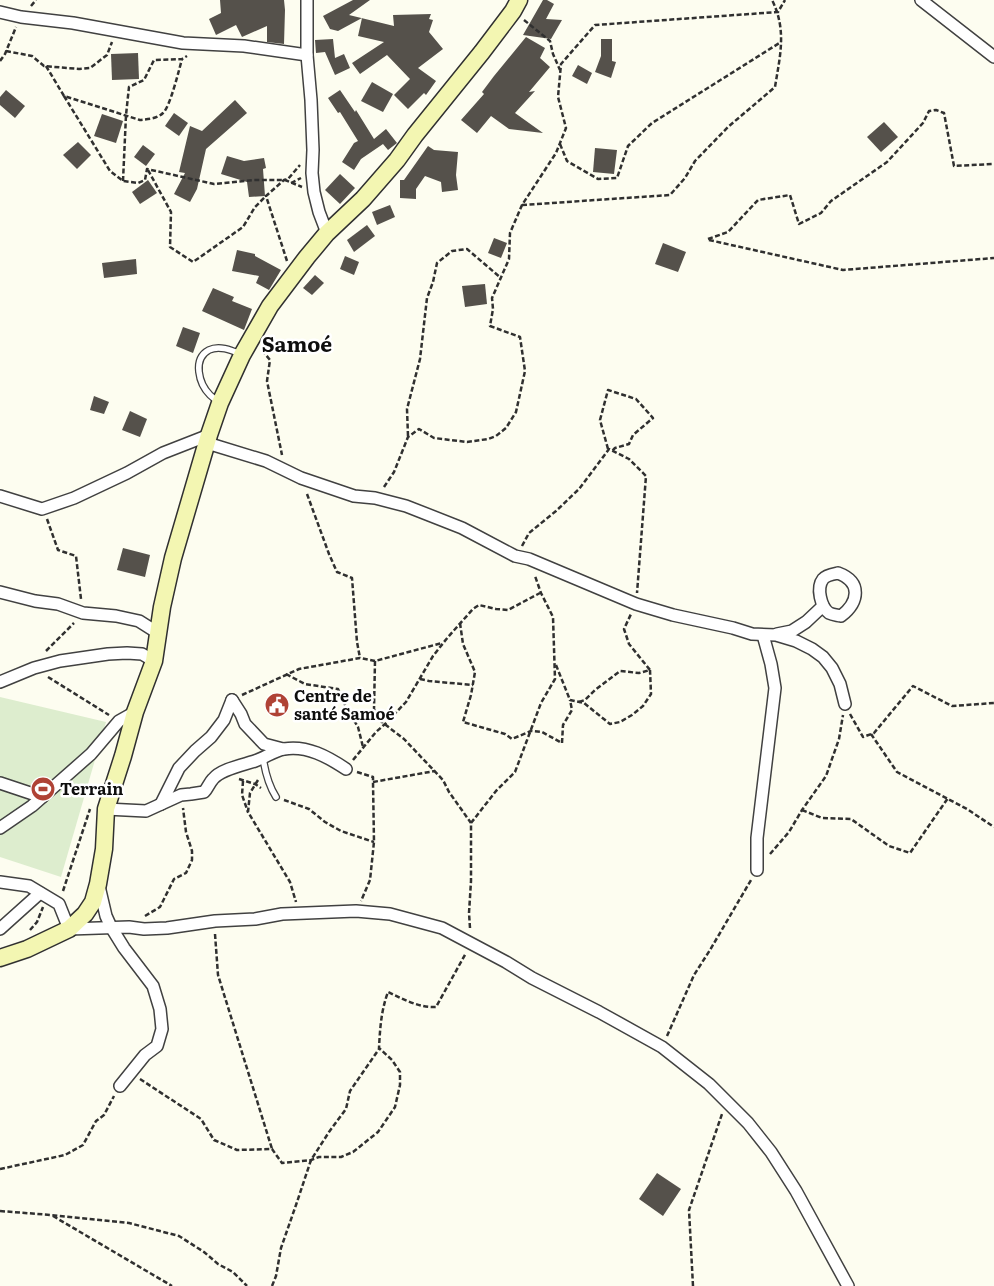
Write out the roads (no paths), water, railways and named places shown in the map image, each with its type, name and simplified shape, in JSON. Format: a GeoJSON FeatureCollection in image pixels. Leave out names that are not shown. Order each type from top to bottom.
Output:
{"type":"FeatureCollection","features":[{"type":"Feature","properties":{"kind":"main road"},"geometry":{"type":"LineString","coordinates":[[0,958],[27,949],[69,929],[85,914],[93,902],[104,849],[99,806],[123,756],[135,712],[154,661],[169,572],[220,403],[242,355],[270,306],[327,233],[363,199],[397,160],[414,135],[482,52],[516,6]]}},
{"type":"Feature","properties":{"kind":"street"},"geometry":{"type":"LineString","coordinates":[[307,0],[307,55],[313,150],[312,173],[314,192],[327,233]]}},
{"type":"Feature","properties":{"kind":"street"},"geometry":{"type":"LineString","coordinates":[[921,0],[994,58]]}},
{"type":"Feature","properties":{"kind":"street"},"geometry":{"type":"LineString","coordinates":[[0,12],[20,17],[73,23],[183,43],[244,46],[307,55]]}},
{"type":"Feature","properties":{"kind":"street"},"geometry":{"type":"LineString","coordinates":[[0,496],[42,509],[74,498],[127,473],[163,453],[208,439],[266,461],[301,478],[354,496],[376,498],[406,506],[462,528],[515,556],[529,559],[636,604],[673,615],[752,634],[776,635],[792,631],[806,622],[823,606]]}},
{"type":"Feature","properties":{"kind":"street"},"geometry":{"type":"LineString","coordinates":[[0,592],[35,601],[58,604],[83,614],[116,616],[139,621],[158,633]]}},
{"type":"Feature","properties":{"kind":"street"},"geometry":{"type":"LineString","coordinates":[[757,870],[758,838],[775,688],[763,635]]}},
{"type":"Feature","properties":{"kind":"street"},"geometry":{"type":"LineString","coordinates":[[776,635],[796,641],[823,657],[832,668],[840,684],[845,704]]}},
{"type":"Feature","properties":{"kind":"street"},"geometry":{"type":"LineString","coordinates":[[0,682],[34,668],[60,661],[108,654],[142,654],[154,661]]}},
{"type":"Feature","properties":{"kind":"street"},"geometry":{"type":"LineString","coordinates":[[162,804],[179,768],[212,737],[224,720],[232,700],[245,724],[264,744],[284,749],[301,748],[316,752],[346,769]]}},
{"type":"Feature","properties":{"kind":"street"},"geometry":{"type":"LineString","coordinates":[[0,828],[42,798],[91,754],[119,721],[135,712]]}},
{"type":"Feature","properties":{"kind":"street"},"geometry":{"type":"LineString","coordinates":[[99,806],[146,811],[181,794],[204,792],[213,779],[221,772],[244,765],[264,762],[284,749]]}},
{"type":"Feature","properties":{"kind":"street"},"geometry":{"type":"LineString","coordinates":[[0,783],[42,798]]}},
{"type":"Feature","properties":{"kind":"street"},"geometry":{"type":"LineString","coordinates":[[0,882],[29,886],[59,904],[69,929],[111,927],[167,928],[255,919],[282,914],[356,911],[390,914],[442,928],[662,1047],[709,1084],[748,1123],[771,1152],[796,1191],[848,1286]]}},
{"type":"Feature","properties":{"kind":"street"},"geometry":{"type":"LineString","coordinates":[[98,884],[106,916],[111,927],[124,948],[153,986],[162,1029],[158,1046],[146,1055],[120,1086]]}},
{"type":"Feature","properties":{"kind":"street"},"geometry":{"type":"LineString","coordinates":[[0,929],[44,895]]}},
{"type":"Feature","properties":{"kind":"lane"},"geometry":{"type":"LineString","coordinates":[[220,403],[208,394],[200,379],[198,368],[201,357],[209,350],[218,348],[227,349],[242,355]]}},
{"type":"Feature","properties":{"kind":"lane"},"geometry":{"type":"LineString","coordinates":[[264,762],[272,791],[276,797]]}},
{"type":"Feature","properties":{"kind":"place","name":"Centre de santé Samoé"},"geometry":{"type":"Point","coordinates":[277,705]}},
{"type":"Feature","properties":{"kind":"place","name":"Terrain"},"geometry":{"type":"Point","coordinates":[43,789]}},
{"type":"Feature","properties":{"kind":"district","name":"Samoé"},"geometry":{"type":"Point","coordinates":[297,345]}}]}
